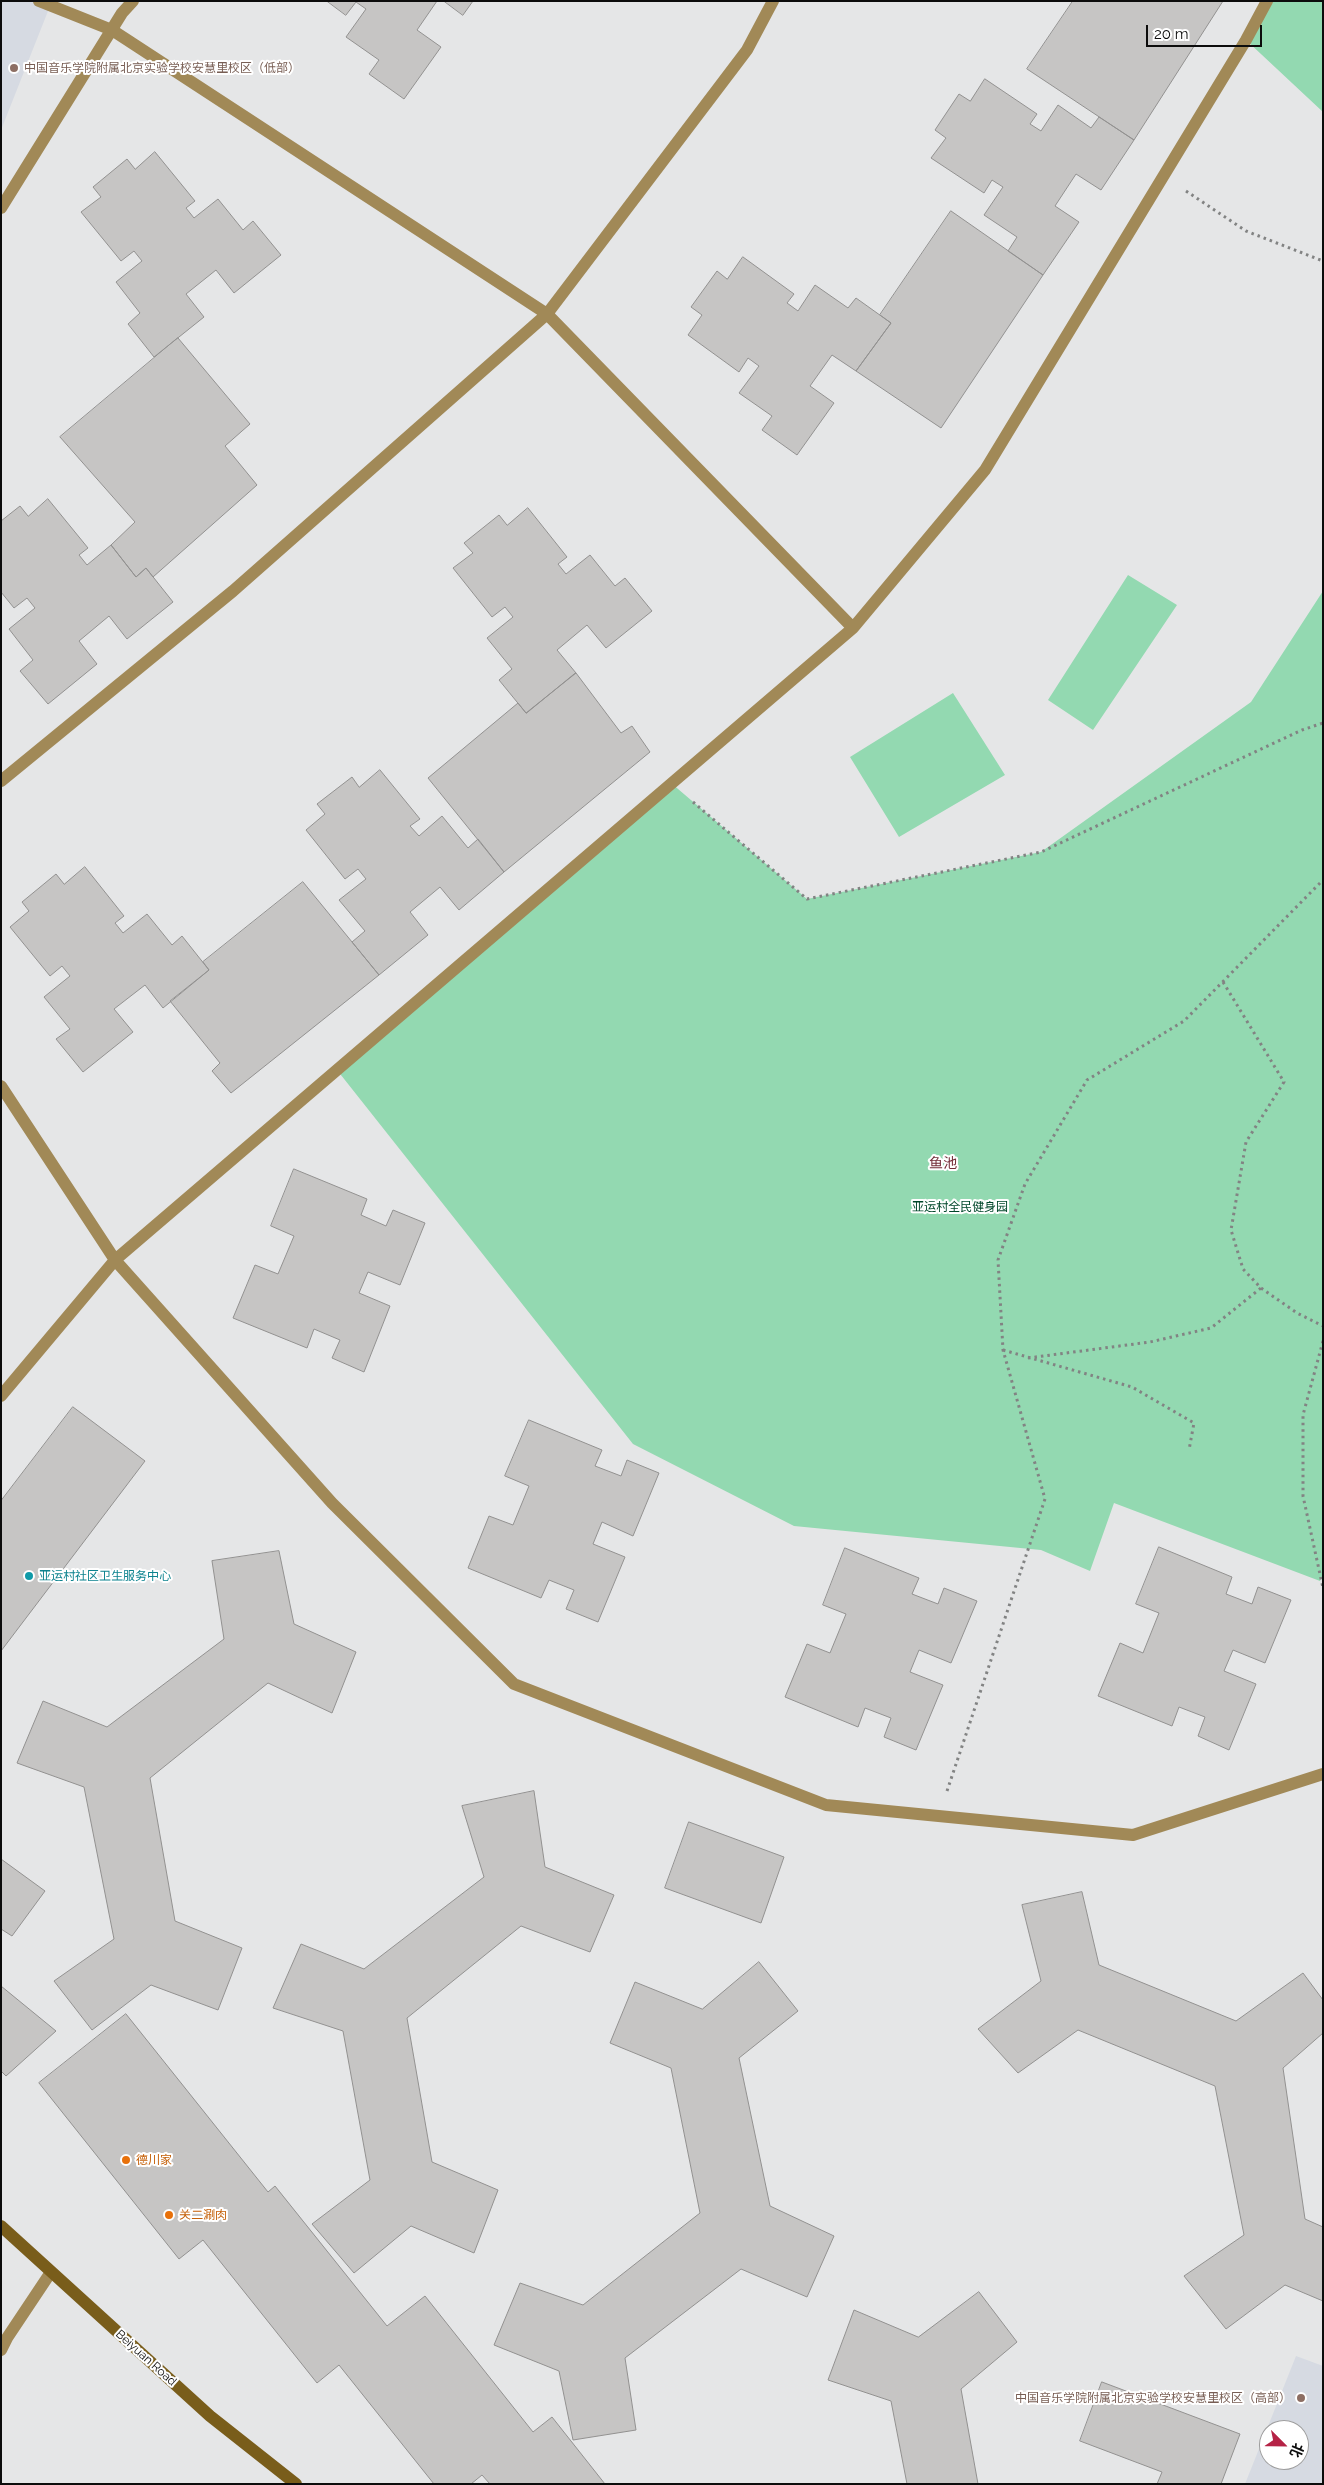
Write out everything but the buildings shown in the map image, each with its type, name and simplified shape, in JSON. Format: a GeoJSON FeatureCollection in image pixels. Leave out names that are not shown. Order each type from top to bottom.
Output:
{"type":"FeatureCollection","features":[{"type":"Feature","properties":{"kind":"street"},"geometry":{"type":"LineString","coordinates":[[39,1],[112,30],[547,314],[853,628]]}},
{"type":"Feature","properties":{"kind":"street"},"geometry":{"type":"LineString","coordinates":[[1,208],[122,13],[133,1]]}},
{"type":"Feature","properties":{"kind":"street"},"geometry":{"type":"LineString","coordinates":[[1,781],[233,591],[547,314],[746,50],[773,1]]}},
{"type":"Feature","properties":{"kind":"street"},"geometry":{"type":"LineString","coordinates":[[1,1396],[115,1260],[853,628],[985,470],[1246,40],[1267,1]]}},
{"type":"Feature","properties":{"kind":"street"},"geometry":{"type":"LineString","coordinates":[[1,1086],[115,1260],[332,1503],[514,1684],[826,1805],[1133,1835],[1323,1774]]}},
{"type":"Feature","properties":{"kind":"street","name":"Beiyuan Road"},"geometry":{"type":"LineString","coordinates":[[1,2226],[210,2416],[293,2483]]}},
{"type":"Feature","properties":{"kind":"street"},"geometry":{"type":"LineString","coordinates":[[1,2350],[51,2272]]}},
{"type":"Feature","properties":{"kind":"path"},"geometry":{"type":"LineString","coordinates":[[1164,176],[1246,231],[1323,262]]}},
{"type":"Feature","properties":{"kind":"path"},"geometry":{"type":"LineString","coordinates":[[672,783],[807,899],[1041,852],[1302,730],[1323,723]]}},
{"type":"Feature","properties":{"kind":"path"},"geometry":{"type":"LineString","coordinates":[[939,1816],[1045,1499],[1002,1350],[998,1260],[1025,1184],[1087,1080],[1184,1021],[1323,880]]}},
{"type":"Feature","properties":{"kind":"path"},"geometry":{"type":"LineString","coordinates":[[1223,982],[1284,1082],[1246,1142],[1232,1230],[1243,1269],[1261,1288],[1297,1313],[1323,1326]]}},
{"type":"Feature","properties":{"kind":"path"},"geometry":{"type":"LineString","coordinates":[[1028,1358],[1150,1342],[1211,1328],[1261,1288]]}},
{"type":"Feature","properties":{"kind":"path"},"geometry":{"type":"LineString","coordinates":[[1323,1341],[1303,1415],[1303,1496],[1323,1588]]}},
{"type":"Feature","properties":{"kind":"path"},"geometry":{"type":"LineString","coordinates":[[1002,1350],[1132,1387],[1194,1423],[1189,1450]]}},
{"type":"Feature","properties":{"kind":"shaded area","name":"中国音乐学院附属北京实验学校安慧里校区（低部）"},"geometry":{"type":"Polygon","coordinates":[[[1,1],[39,1],[50,6],[1,130],[1,1]]]}},
{"type":"Feature","properties":{"kind":"shaded area","name":"中国音乐学院附属北京实验学校安慧里校区（高部）"},"geometry":{"type":"Polygon","coordinates":[[[1296,2356],[1323,2366],[1323,2484],[1245,2484],[1259,2449],[1259,2470],[1309,2470],[1309,2420],[1270,2420],[1296,2356]]]}},
{"type":"Feature","properties":{"kind":"green space"},"geometry":{"type":"Polygon","coordinates":[[[1267,1],[1323,1],[1323,112],[1246,40],[1267,1]]]}},
{"type":"Feature","properties":{"kind":"green space"},"geometry":{"type":"Polygon","coordinates":[[[1128,575],[1177,605],[1093,730],[1048,700],[1128,575]]]}},
{"type":"Feature","properties":{"kind":"green space","name":"亚运村全民健身园"},"geometry":{"type":"Polygon","coordinates":[[[1323,591],[1323,1574],[1320,1581],[1114,1503],[1090,1571],[1041,1550],[794,1526],[633,1444],[337,1070],[671,783],[807,899],[1041,852],[1251,702],[1323,591]]]}},
{"type":"Feature","properties":{"kind":"green space"},"geometry":{"type":"Polygon","coordinates":[[[953,693],[1005,775],[899,837],[850,757],[953,693]]]}},
{"type":"Feature","properties":{"kind":"place","name":"中国音乐学院附属北京实验学校安慧里校区（低部）"},"geometry":{"type":"Point","coordinates":[14,68]}},
{"type":"Feature","properties":{"kind":"place","name":"亚运村社区卫生服务中心"},"geometry":{"type":"Point","coordinates":[29,1576]}},
{"type":"Feature","properties":{"kind":"place","name":"德川家"},"geometry":{"type":"Point","coordinates":[126,2160]}},
{"type":"Feature","properties":{"kind":"place","name":"关二涮肉"},"geometry":{"type":"Point","coordinates":[169,2215]}},
{"type":"Feature","properties":{"kind":"place","name":"中国音乐学院附属北京实验学校安慧里校区（高部）"},"geometry":{"type":"Point","coordinates":[1301,2398]}},
{"type":"Feature","properties":{"kind":"district","name":"鱼池"},"geometry":{"type":"Point","coordinates":[943,1164]}}]}
